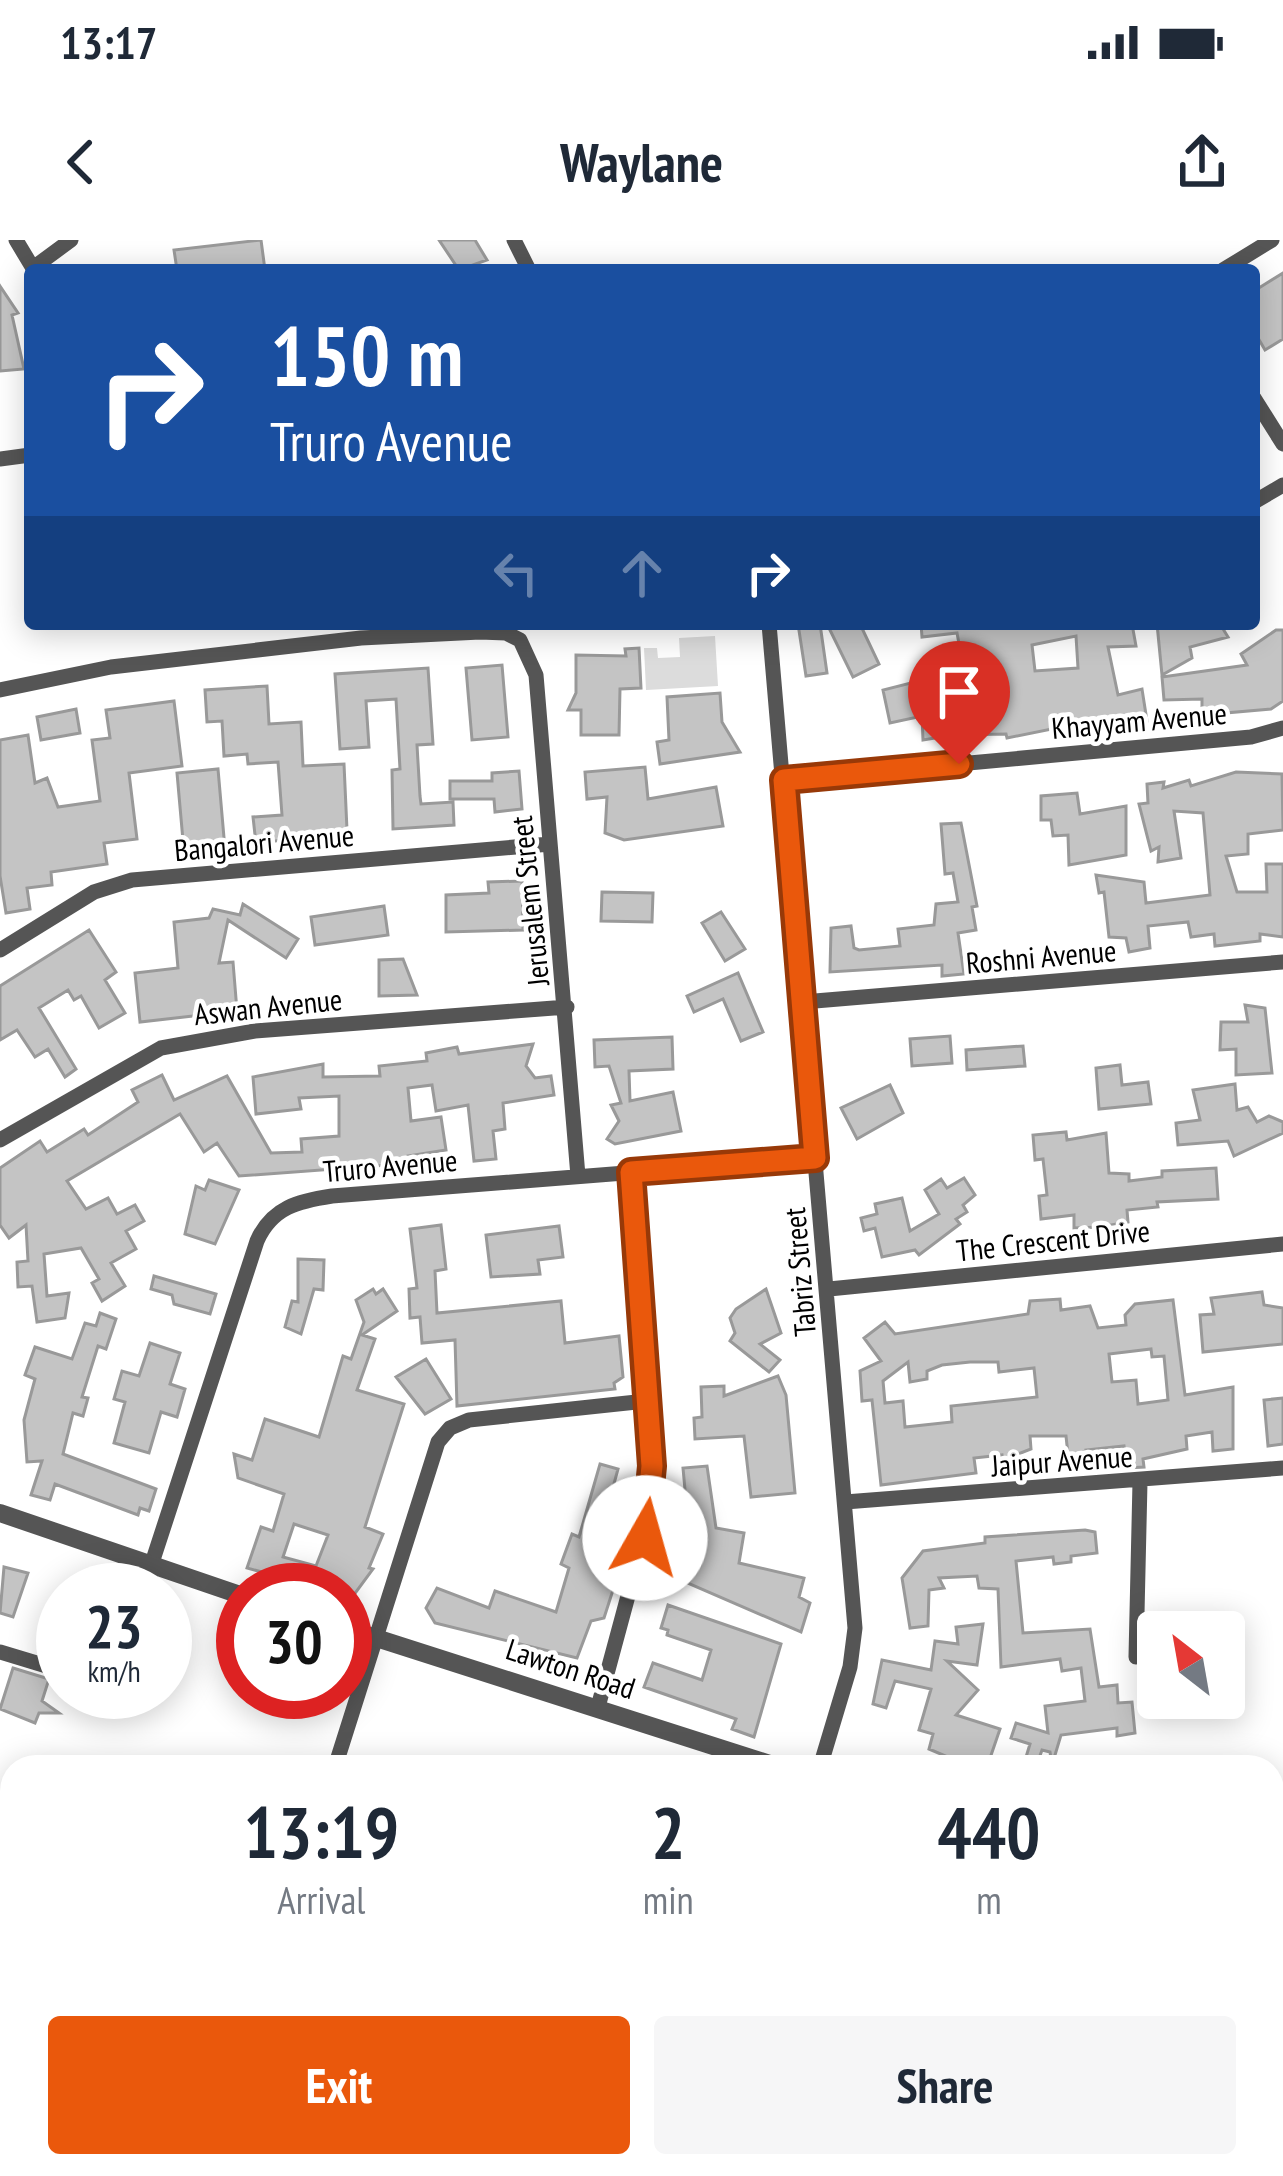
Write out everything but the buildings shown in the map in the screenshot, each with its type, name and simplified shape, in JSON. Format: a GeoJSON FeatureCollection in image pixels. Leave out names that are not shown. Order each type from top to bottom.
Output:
{"type":"FeatureCollection","features":[{"type":"Feature","properties":{"kind":"street"},"geometry":{"type":"LineString","coordinates":[[40,264],[71,240]]}},
{"type":"Feature","properties":{"kind":"street"},"geometry":{"type":"LineString","coordinates":[[1233,264],[1272,240]]}},
{"type":"Feature","properties":{"kind":"street"},"geometry":{"type":"LineString","coordinates":[[1260,408],[1283,444]]}},
{"type":"Feature","properties":{"kind":"street","name":"Tabriz Street"},"geometry":{"type":"LineString","coordinates":[[771,630],[829,1289],[854,1648],[823,1755]]}},
{"type":"Feature","properties":{"kind":"street"},"geometry":{"type":"LineString","coordinates":[[0,690],[111,667],[360,631]]}},
{"type":"Feature","properties":{"kind":"street","name":"Jerusalem Street"},"geometry":{"type":"LineString","coordinates":[[360,631],[506,632],[525,645],[536,675],[578,1176]]}},
{"type":"Feature","properties":{"kind":"street","name":"Khayyam Avenue"},"geometry":{"type":"LineString","coordinates":[[784,780],[1251,737],[1283,728]]}},
{"type":"Feature","properties":{"kind":"street","name":"Bangalori Avenue"},"geometry":{"type":"LineString","coordinates":[[0,950],[94,892],[132,880],[550,844]]}},
{"type":"Feature","properties":{"kind":"street","name":"Roshni Avenue"},"geometry":{"type":"LineString","coordinates":[[803,1002],[1283,962]]}},
{"type":"Feature","properties":{"kind":"street","name":"Aswan Avenue"},"geometry":{"type":"LineString","coordinates":[[0,1140],[161,1048],[255,1030],[567,1007]]}},
{"type":"Feature","properties":{"kind":"street","name":"Truro Avenue"},"geometry":{"type":"LineString","coordinates":[[152,1563],[265,1223],[297,1201],[815,1158]]}},
{"type":"Feature","properties":{"kind":"street"},"geometry":{"type":"LineString","coordinates":[[598,1707],[652,1507],[631,1172]]}},
{"type":"Feature","properties":{"kind":"street","name":"The Crescent Drive"},"geometry":{"type":"LineString","coordinates":[[829,1289],[1283,1244]]}},
{"type":"Feature","properties":{"kind":"street"},"geometry":{"type":"LineString","coordinates":[[339,1755],[428,1469],[438,1442],[450,1428],[469,1420],[646,1401]]}},
{"type":"Feature","properties":{"kind":"street","name":"Jaipur Avenue"},"geometry":{"type":"LineString","coordinates":[[844,1502],[1283,1468]]}},
{"type":"Feature","properties":{"kind":"street"},"geometry":{"type":"LineString","coordinates":[[1136,1657],[1140,1482]]}},
{"type":"Feature","properties":{"kind":"street"},"geometry":{"type":"LineString","coordinates":[[0,1513],[142,1563]]}},
{"type":"Feature","properties":{"kind":"street","name":"Lawton Road"},"geometry":{"type":"LineString","coordinates":[[372,1637],[743,1755]]}},
{"type":"Feature","properties":{"kind":"street"},"geometry":{"type":"LineString","coordinates":[[0,1652],[36,1663]]}},
{"type":"Feature","properties":{"kind":"shaded area"},"geometry":{"type":"Polygon","coordinates":[[[715,636],[718,686],[646,690],[644,648],[657,648],[658,658],[680,657],[679,638],[715,636]]]}},
{"type":"Feature","properties":{"kind":"route"},"geometry":{"type":"LineString","coordinates":[[645,1538],[652,1507],[652,1466],[631,1172],[815,1158],[784,780],[959,764]]}}]}
